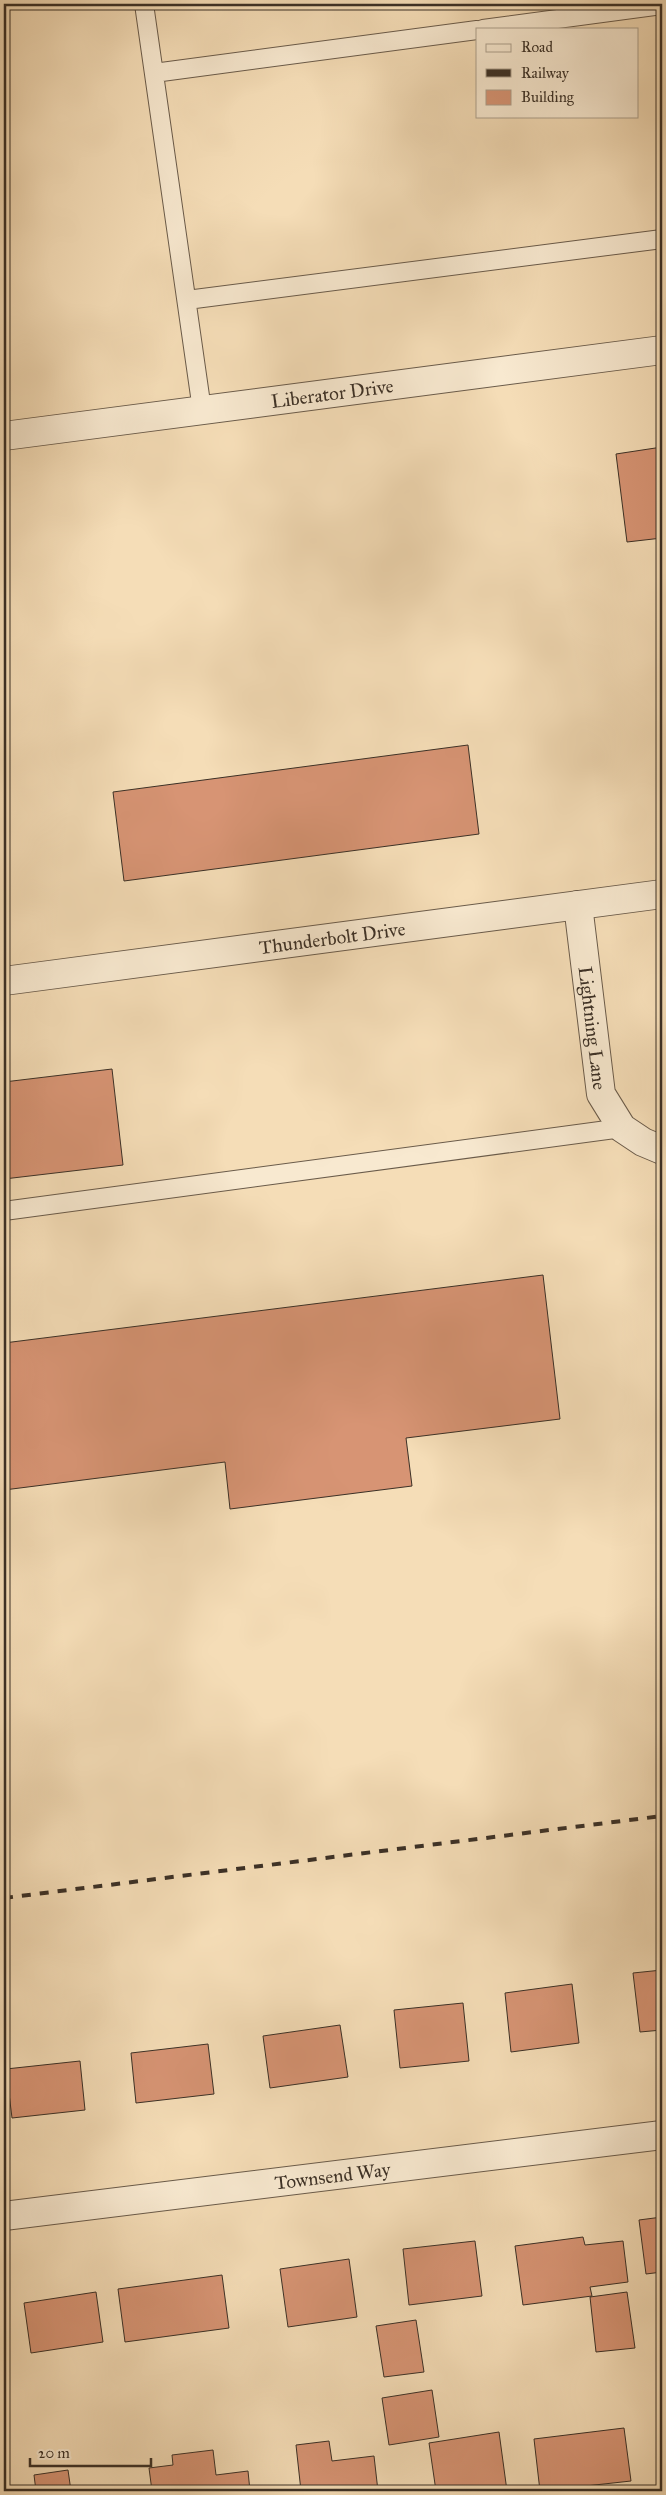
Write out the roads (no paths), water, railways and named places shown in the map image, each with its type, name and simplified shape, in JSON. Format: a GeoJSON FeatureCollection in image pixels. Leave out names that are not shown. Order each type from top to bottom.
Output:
{"type":"FeatureCollection","features":[{"type":"Feature","properties":{"kind":"street","name":"Liberator Drive"},"geometry":{"type":"LineString","coordinates":[[4,436],[662,350]]}},
{"type":"Feature","properties":{"kind":"street","name":"Thunderbolt Drive"},"geometry":{"type":"LineString","coordinates":[[4,981],[662,894]]}},
{"type":"Feature","properties":{"kind":"street","name":"Lightning Lane"},"geometry":{"type":"LineString","coordinates":[[578,906],[601,1094],[622,1128],[643,1142],[662,1150]]}},
{"type":"Feature","properties":{"kind":"street","name":"Townsend Way"},"geometry":{"type":"LineString","coordinates":[[4,2216],[662,2135]]}},
{"type":"Feature","properties":{"kind":"lane"},"geometry":{"type":"LineString","coordinates":[[144,4],[202,410]]}},
{"type":"Feature","properties":{"kind":"lane"},"geometry":{"type":"LineString","coordinates":[[490,28],[662,5]]}},
{"type":"Feature","properties":{"kind":"lane"},"geometry":{"type":"LineString","coordinates":[[154,73],[476,30]]}},
{"type":"Feature","properties":{"kind":"lane"},"geometry":{"type":"LineString","coordinates":[[187,300],[662,239]]}},
{"type":"Feature","properties":{"kind":"lane"},"geometry":{"type":"LineString","coordinates":[[4,1210],[622,1128]]}},
{"type":"Feature","properties":{"kind":"railway"},"geometry":{"type":"LineString","coordinates":[[4,1898],[662,1816]]}}]}
